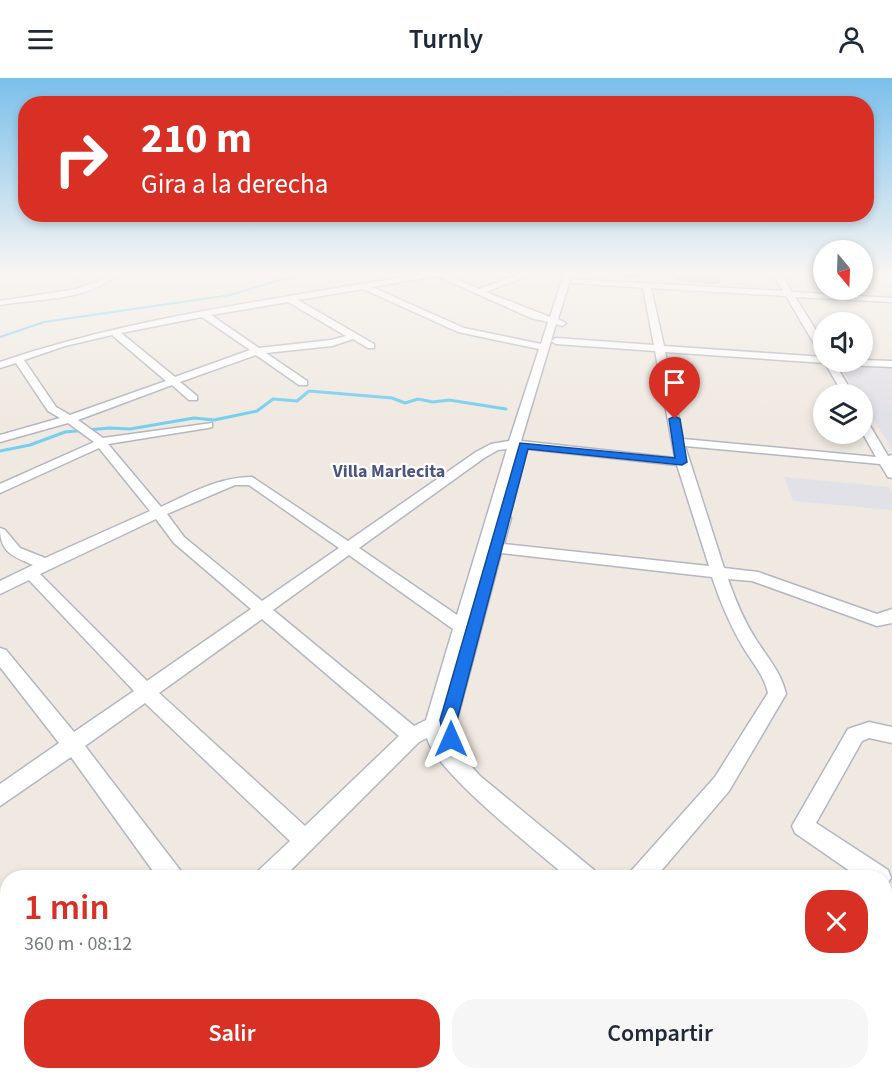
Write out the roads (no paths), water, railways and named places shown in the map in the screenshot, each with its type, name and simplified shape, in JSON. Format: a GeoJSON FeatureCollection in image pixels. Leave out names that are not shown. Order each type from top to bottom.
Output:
{"type":"FeatureCollection","features":[{"type":"Feature","properties":{"kind":"street"},"geometry":{"type":"LineString","coordinates":[[0,365],[62,344],[113,331],[172,321]]}},
{"type":"Feature","properties":{"kind":"street"},"geometry":{"type":"LineString","coordinates":[[213,321],[303,383]]}},
{"type":"Feature","properties":{"kind":"street"},"geometry":{"type":"LineString","coordinates":[[327,321],[371,346]]}},
{"type":"Feature","properties":{"kind":"street"},"geometry":{"type":"LineString","coordinates":[[440,321],[461,330],[551,344],[660,348],[813,359]]}},
{"type":"Feature","properties":{"kind":"street"},"geometry":{"type":"LineString","coordinates":[[553,321],[558,322],[519,445],[437,741],[473,783],[576,870]]}},
{"type":"Feature","properties":{"kind":"street"},"geometry":{"type":"LineString","coordinates":[[647,870],[722,784],[777,694],[774,680],[748,641],[728,603],[682,462],[654,321]]}},
{"type":"Feature","properties":{"kind":"street"},"geometry":{"type":"LineString","coordinates":[[805,321],[813,334]]}},
{"type":"Feature","properties":{"kind":"street"},"geometry":{"type":"LineString","coordinates":[[113,331],[193,398]]}},
{"type":"Feature","properties":{"kind":"street"},"geometry":{"type":"LineString","coordinates":[[0,440],[70,419],[257,351],[332,343],[354,336]]}},
{"type":"Feature","properties":{"kind":"street"},"geometry":{"type":"LineString","coordinates":[[0,351],[16,361],[52,409],[70,419],[101,443],[179,540],[412,736]]}},
{"type":"Feature","properties":{"kind":"street"},"geometry":{"type":"LineString","coordinates":[[873,363],[892,364]]}},
{"type":"Feature","properties":{"kind":"street"},"geometry":{"type":"LineString","coordinates":[[0,489],[101,443],[125,436],[208,425]]}},
{"type":"Feature","properties":{"kind":"street"},"geometry":{"type":"LineString","coordinates":[[873,438],[888,460],[892,474]]}},
{"type":"Feature","properties":{"kind":"street"},"geometry":{"type":"LineString","coordinates":[[679,442],[888,460]]}},
{"type":"Feature","properties":{"kind":"street"},"geometry":{"type":"LineString","coordinates":[[467,631],[497,548],[519,445]]}},
{"type":"Feature","properties":{"kind":"street"},"geometry":{"type":"LineString","coordinates":[[0,796],[480,455],[495,447],[519,445],[682,462]]}},
{"type":"Feature","properties":{"kind":"street"},"geometry":{"type":"LineString","coordinates":[[0,588],[37,568],[223,484],[252,481],[467,631]]}},
{"type":"Feature","properties":{"kind":"street"},"geometry":{"type":"LineString","coordinates":[[0,533],[15,551],[37,568],[147,693],[305,841]]}},
{"type":"Feature","properties":{"kind":"street"},"geometry":{"type":"LineString","coordinates":[[497,548],[753,576],[877,620],[891,618]]}},
{"type":"Feature","properties":{"kind":"street"},"geometry":{"type":"LineString","coordinates":[[0,655],[73,745],[166,870]]}},
{"type":"Feature","properties":{"kind":"street"},"geometry":{"type":"LineString","coordinates":[[275,870],[412,736],[441,722]]}},
{"type":"Feature","properties":{"kind":"street"},"geometry":{"type":"LineString","coordinates":[[868,870],[802,825],[855,735],[869,730],[892,735]]}},
{"type":"Feature","properties":{"kind":"waterway"},"geometry":{"type":"LineString","coordinates":[[0,337],[53,321]]}},
{"type":"Feature","properties":{"kind":"waterway"},"geometry":{"type":"LineString","coordinates":[[0,451],[30,445],[65,432],[110,428],[130,429],[194,418],[214,420],[257,411],[273,399],[297,401],[309,391],[392,398],[405,403],[418,399],[433,402],[449,400],[506,409]]}},
{"type":"Feature","properties":{"kind":"district","name":"Villa Marlecita"},"geometry":{"type":"Point","coordinates":[389,471]}}]}
